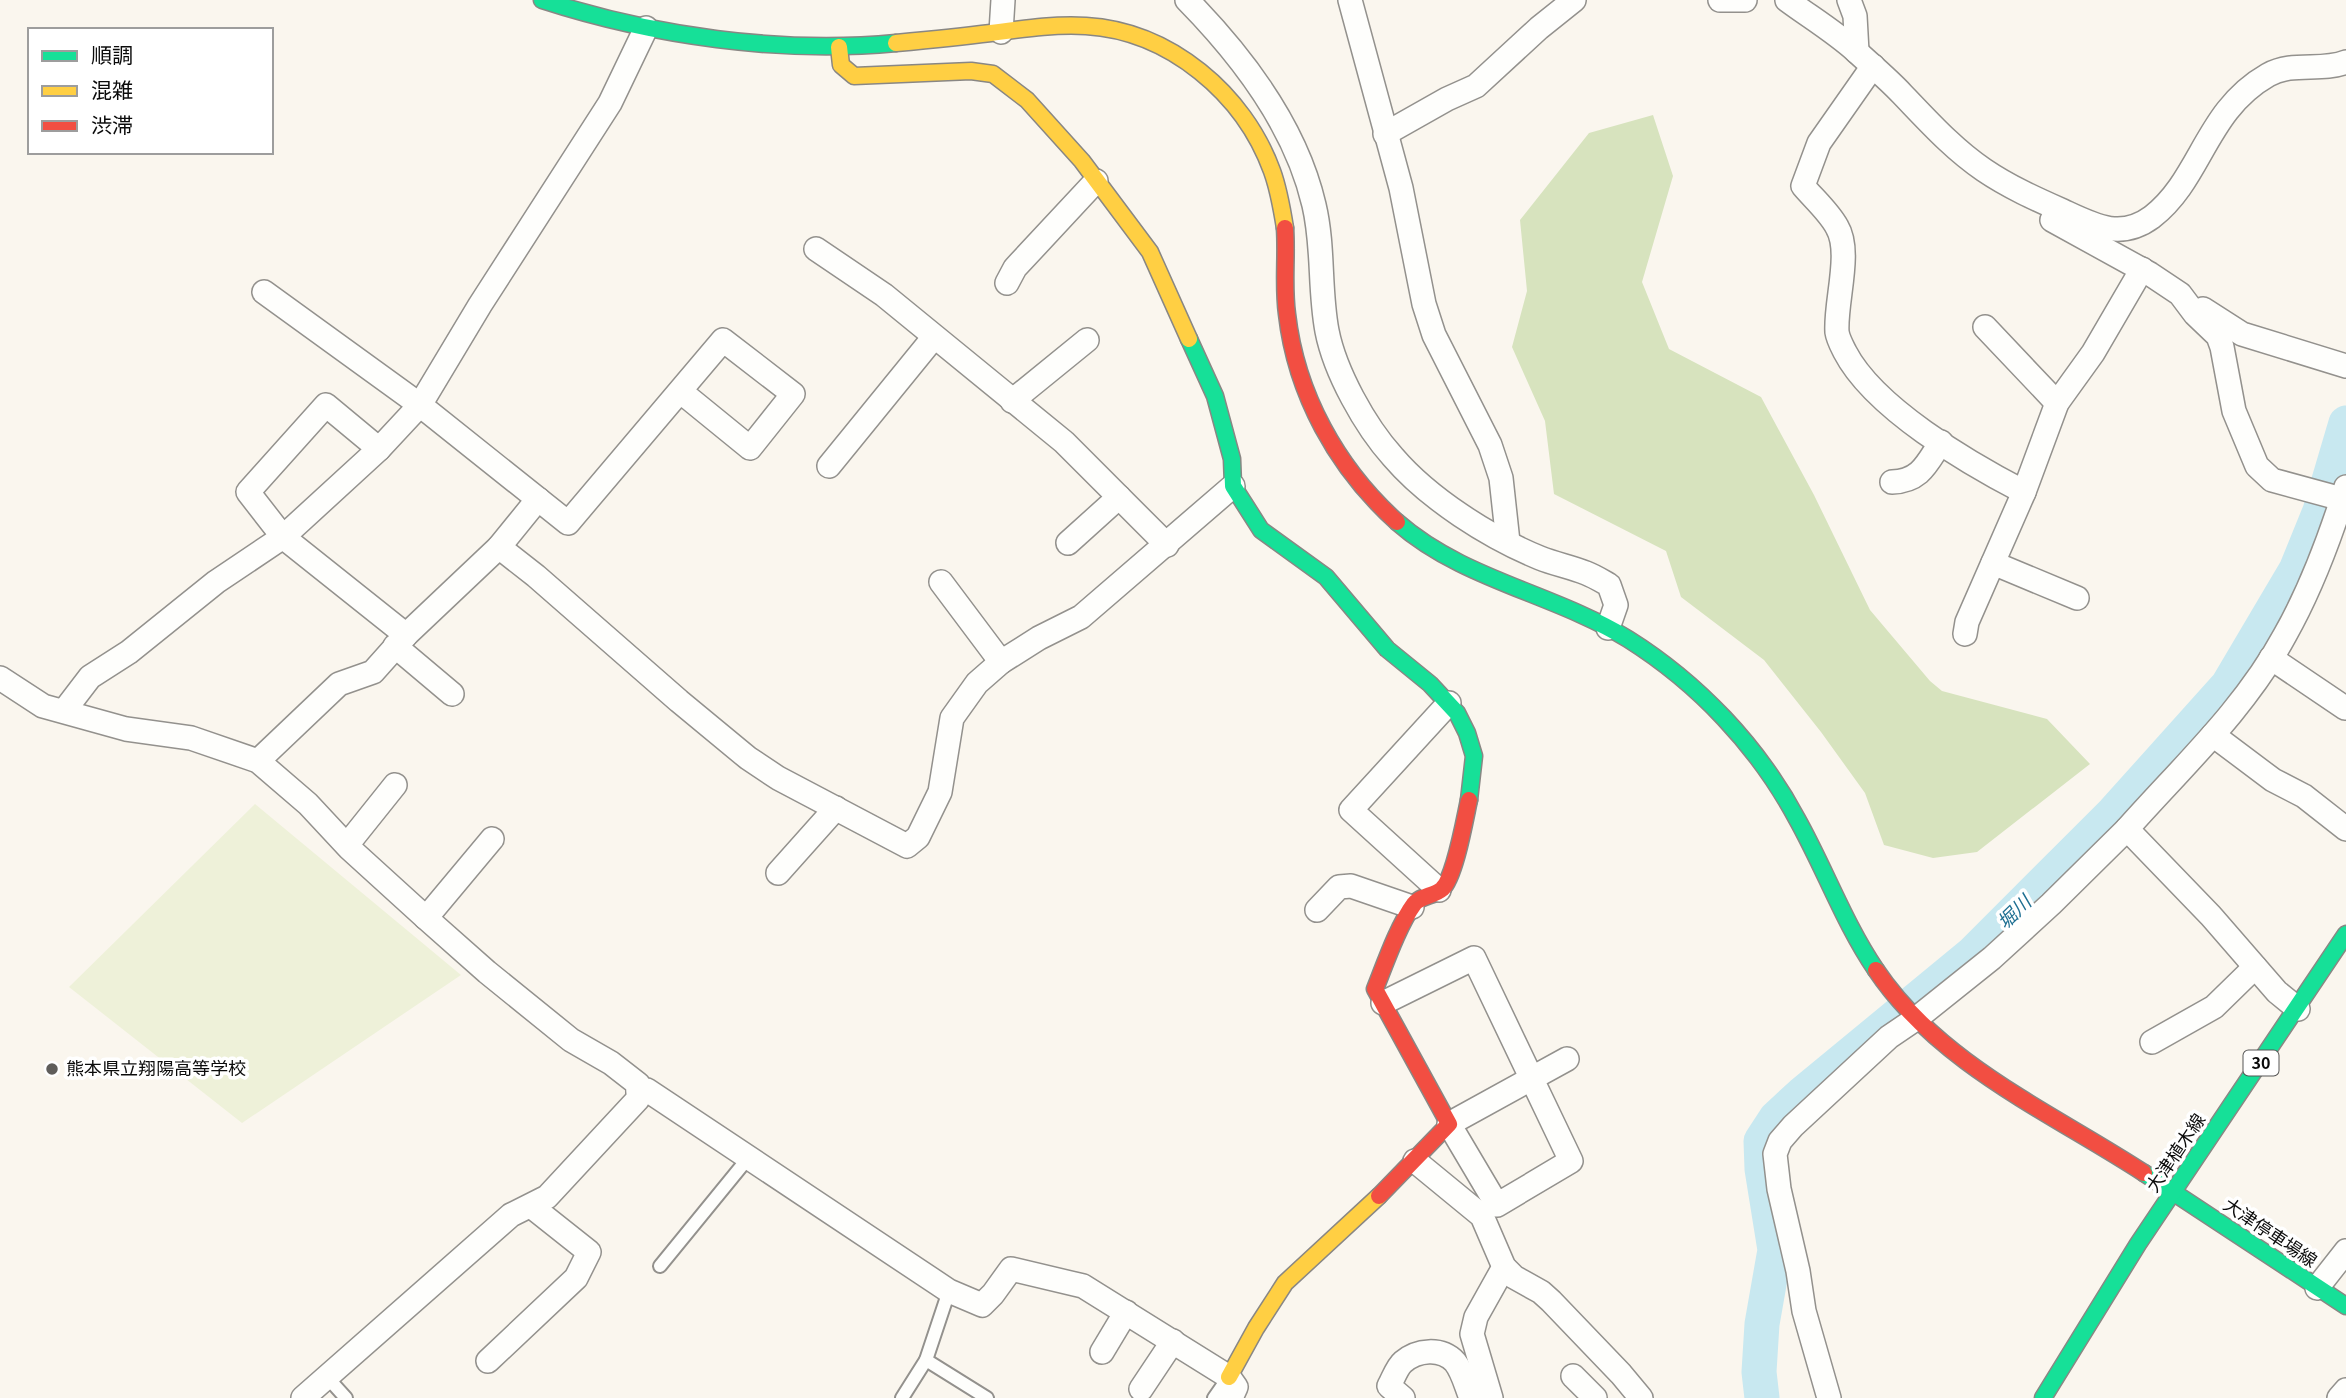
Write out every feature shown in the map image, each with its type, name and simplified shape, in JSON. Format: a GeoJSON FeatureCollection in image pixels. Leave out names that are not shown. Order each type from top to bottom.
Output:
{"type":"FeatureCollection","features":[{"type":"Feature","properties":{"kind":"street","name":"大津停車場線"},"geometry":{"type":"LineString","coordinates":[[542,0],[566,4],[646,28],[737,40],[839,47],[1001,32],[1034,26],[1065,24],[1100,27],[1133,34],[1185,61],[1224,92],[1251,125],[1273,172],[1284,225],[1287,324],[1307,395],[1339,456],[1378,505],[1434,550],[1484,576],[1572,609],[1645,650],[1682,679],[1720,714],[1772,777],[1796,815],[1853,935],[1874,968],[1914,1016],[1975,1066],[2173,1191],[2346,1306]]}},
{"type":"Feature","properties":{"kind":"street"},"geometry":{"type":"LineString","coordinates":[[1001,32],[1003,0]]}},
{"type":"Feature","properties":{"kind":"street"},"geometry":{"type":"LineString","coordinates":[[1187,0],[1242,64],[1272,107],[1302,165],[1321,240],[1327,332],[1343,376],[1368,426],[1394,458],[1421,484],[1459,513],[1541,559],[1586,573],[1609,585],[1616,605],[1608,628]]}},
{"type":"Feature","properties":{"kind":"street"},"geometry":{"type":"LineString","coordinates":[[1350,0],[1401,188],[1424,304],[1434,335],[1490,445],[1501,478],[1508,542]]}},
{"type":"Feature","properties":{"kind":"street"},"geometry":{"type":"LineString","coordinates":[[1385,134],[1476,86],[1538,28],[1574,0]]}},
{"type":"Feature","properties":{"kind":"street"},"geometry":{"type":"LineString","coordinates":[[1720,0],[1745,0]]}},
{"type":"Feature","properties":{"kind":"street"},"geometry":{"type":"LineString","coordinates":[[1787,0],[1865,59],[1937,131],[1981,168],[2016,190],[2108,229],[2131,229],[2153,216],[2179,187],[2229,106],[2249,88],[2271,73],[2294,66],[2346,62]]}},
{"type":"Feature","properties":{"kind":"street"},"geometry":{"type":"LineString","coordinates":[[1849,0],[1865,59],[1819,143],[1803,186],[1838,228],[1843,254],[1837,335],[1852,365],[1870,387],[1905,419],[1995,477],[2024,492]]}},
{"type":"Feature","properties":{"kind":"street"},"geometry":{"type":"LineString","coordinates":[[64,711],[90,677],[129,652],[216,582],[283,537],[379,449],[420,405],[610,103],[646,28]]}},
{"type":"Feature","properties":{"kind":"street"},"geometry":{"type":"LineString","coordinates":[[839,47],[841,65],[854,76],[971,71],[993,74],[1027,100],[1082,161],[1150,252],[1215,396],[1232,459],[1233,485],[1261,530],[1326,577],[1387,649],[1449,703],[1467,733],[1474,756],[1472,786],[1460,841],[1448,879],[1439,890],[1415,902],[1412,907],[1375,989],[1382,1003],[1449,1124],[1497,1205],[1571,1161],[1474,957],[1382,1003]]}},
{"type":"Feature","properties":{"kind":"street"},"geometry":{"type":"LineString","coordinates":[[1007,283],[1015,268],[1096,181]]}},
{"type":"Feature","properties":{"kind":"street"},"geometry":{"type":"LineString","coordinates":[[2016,190],[2026,204],[2142,270],[2242,334],[2346,366]]}},
{"type":"Feature","properties":{"kind":"street"},"geometry":{"type":"LineString","coordinates":[[816,249],[884,295],[1064,442],[1167,545]]}},
{"type":"Feature","properties":{"kind":"street"},"geometry":{"type":"LineString","coordinates":[[1965,634],[1967,622],[2024,492],[2057,403],[2093,353],[2142,270]]}},
{"type":"Feature","properties":{"kind":"street"},"geometry":{"type":"LineString","coordinates":[[264,292],[420,405],[568,523],[723,340],[793,394],[750,448],[680,391]]}},
{"type":"Feature","properties":{"kind":"street"},"geometry":{"type":"LineString","coordinates":[[1829,1398],[1804,1311],[1798,1271],[1779,1189],[1775,1154],[1780,1141],[1889,1037],[2012,940],[2127,830],[2213,735],[2251,688],[2285,636],[2310,586],[2345,491],[2272,480],[2257,466],[2234,411],[2218,336],[2195,314],[2180,294]]}},
{"type":"Feature","properties":{"kind":"street"},"geometry":{"type":"LineString","coordinates":[[1985,327],[2057,403]]}},
{"type":"Feature","properties":{"kind":"street"},"geometry":{"type":"LineString","coordinates":[[829,466],[934,337]]}},
{"type":"Feature","properties":{"kind":"street"},"geometry":{"type":"LineString","coordinates":[[1012,401],[1087,340]]}},
{"type":"Feature","properties":{"kind":"street"},"geometry":{"type":"LineString","coordinates":[[379,449],[326,405],[248,492],[283,537],[400,640],[452,694]]}},
{"type":"Feature","properties":{"kind":"street"},"geometry":{"type":"LineString","coordinates":[[1892,482],[1903,482],[1922,472],[1941,442]]}},
{"type":"Feature","properties":{"kind":"street"},"geometry":{"type":"LineString","coordinates":[[499,547],[748,758],[778,778],[906,846],[918,837],[940,792],[952,718],[977,683],[1002,662],[1081,617],[1233,485]]}},
{"type":"Feature","properties":{"kind":"street"},"geometry":{"type":"LineString","coordinates":[[1068,543],[1119,497]]}},
{"type":"Feature","properties":{"kind":"street"},"geometry":{"type":"LineString","coordinates":[[258,761],[340,684],[373,672],[400,640],[499,547],[538,499]]}},
{"type":"Feature","properties":{"kind":"street"},"geometry":{"type":"LineString","coordinates":[[1993,563],[2077,598]]}},
{"type":"Feature","properties":{"kind":"street"},"geometry":{"type":"LineString","coordinates":[[940,582],[1002,662]]}},
{"type":"Feature","properties":{"kind":"street"},"geometry":{"type":"LineString","coordinates":[[2271,658],[2344,708]]}},
{"type":"Feature","properties":{"kind":"street"},"geometry":{"type":"LineString","coordinates":[[0,678],[43,706],[126,729],[191,738],[258,761],[308,804],[347,845],[487,972],[571,1040],[611,1063],[638,1084],[638,1099],[547,1197],[511,1215],[303,1398]]}},
{"type":"Feature","properties":{"kind":"street"},"geometry":{"type":"LineString","coordinates":[[1439,890],[1351,810],[1449,703]]}},
{"type":"Feature","properties":{"kind":"street"},"geometry":{"type":"LineString","coordinates":[[2213,735],[2273,780],[2304,796],[2346,829]]}},
{"type":"Feature","properties":{"kind":"street"},"geometry":{"type":"LineString","coordinates":[[347,845],[395,785]]}},
{"type":"Feature","properties":{"kind":"street"},"geometry":{"type":"LineString","coordinates":[[778,873],[836,808]]}},
{"type":"Feature","properties":{"kind":"street"},"geometry":{"type":"LineString","coordinates":[[2127,830],[2211,916],[2277,992],[2298,1009]]}},
{"type":"Feature","properties":{"kind":"street"},"geometry":{"type":"LineString","coordinates":[[426,918],[492,839]]}},
{"type":"Feature","properties":{"kind":"street"},"geometry":{"type":"LineString","coordinates":[[1317,910],[1339,887],[1351,886],[1412,907]]}},
{"type":"Feature","properties":{"kind":"street","name":"大津植木線"},"geometry":{"type":"LineString","coordinates":[[2043,1398],[2173,1191],[2346,934]]}},
{"type":"Feature","properties":{"kind":"street"},"geometry":{"type":"LineString","coordinates":[[2152,1042],[2214,1007],[2255,967]]}},
{"type":"Feature","properties":{"kind":"street"},"geometry":{"type":"LineString","coordinates":[[638,1090],[647,1090],[949,1291],[982,1305],[1011,1269],[1083,1286],[1173,1341],[1230,1388],[1256,1328],[1285,1283],[1360,1216],[1449,1124],[1567,1059]]}},
{"type":"Feature","properties":{"kind":"street"},"geometry":{"type":"LineString","coordinates":[[1415,1161],[1482,1216],[1504,1266],[1514,1277],[1541,1292],[1551,1301],[1641,1398]]}},
{"type":"Feature","properties":{"kind":"street"},"geometry":{"type":"LineString","coordinates":[[488,1361],[576,1278],[589,1252],[531,1206]]}},
{"type":"Feature","properties":{"kind":"street"},"geometry":{"type":"LineString","coordinates":[[2317,1288],[2346,1251]]}},
{"type":"Feature","properties":{"kind":"street"},"geometry":{"type":"LineString","coordinates":[[1491,1398],[1472,1334],[1476,1317],[1504,1266]]}},
{"type":"Feature","properties":{"kind":"street"},"geometry":{"type":"LineString","coordinates":[[1102,1352],[1126,1312]]}},
{"type":"Feature","properties":{"kind":"street"},"geometry":{"type":"LineString","coordinates":[[1141,1389],[1173,1341]]}},
{"type":"Feature","properties":{"kind":"street"},"geometry":{"type":"LineString","coordinates":[[1403,1398],[1389,1386],[1402,1363],[1424,1351],[1442,1353],[1454,1360],[1471,1398]]}},
{"type":"Feature","properties":{"kind":"street"},"geometry":{"type":"LineString","coordinates":[[1573,1376],[1595,1398]]}},
{"type":"Feature","properties":{"kind":"street"},"geometry":{"type":"LineString","coordinates":[[2339,1398],[2346,1390]]}},
{"type":"Feature","properties":{"kind":"lane"},"geometry":{"type":"LineString","coordinates":[[660,1266],[749,1157]]}},
{"type":"Feature","properties":{"kind":"lane"},"geometry":{"type":"LineString","coordinates":[[902,1398],[926,1360],[949,1291]]}},
{"type":"Feature","properties":{"kind":"lane"},"geometry":{"type":"LineString","coordinates":[[926,1360],[987,1398]]}},
{"type":"Feature","properties":{"kind":"lane"},"geometry":{"type":"LineString","coordinates":[[327,1377],[346,1398]]}},
{"type":"Feature","properties":{"kind":"lane"},"geometry":{"type":"LineString","coordinates":[[1214,1398],[1230,1388]]}},
{"type":"Feature","properties":{"kind":"green space"},"geometry":{"type":"Polygon","coordinates":[[[1653,115],[1673,176],[1642,282],[1669,349],[1761,397],[1814,495],[1870,610],[1930,681],[1942,691],[2047,719],[2090,764],[1977,852],[1933,858],[1884,845],[1865,793],[1821,732],[1764,660],[1681,597],[1666,551],[1554,494],[1545,421],[1512,347],[1527,291],[1520,220],[1589,133],[1653,115]]]}},
{"type":"Feature","properties":{"kind":"green space"},"geometry":{"type":"Polygon","coordinates":[[[255,804],[461,975],[242,1123],[69,987],[255,804]]]}},
{"type":"Feature","properties":{"kind":"waterway","name":"堀川"},"geometry":{"type":"LineString","coordinates":[[1762,1398],[1759,1372],[1762,1324],[1775,1250],[1762,1169],[1761,1141],[1776,1118],[1802,1094],[1972,954],[2114,812],[2228,685],[2296,570],[2320,511],[2346,423]]}},
{"type":"Feature","properties":{"kind":"traffic: fast"},"geometry":{"type":"LineString","coordinates":[[542,0],[628,23],[717,39],[807,46],[896,43]]}},
{"type":"Feature","properties":{"kind":"traffic: fast"},"geometry":{"type":"LineString","coordinates":[[1189,339],[1215,396],[1232,459],[1233,486],[1261,530],[1326,577],[1387,649],[1430,684],[1457,713],[1474,756],[1469,800]]}},
{"type":"Feature","properties":{"kind":"traffic: fast"},"geometry":{"type":"LineString","coordinates":[[1397,522],[1450,558],[1570,609],[1628,639],[1654,656],[1702,696],[1745,742],[1781,792],[1854,934],[1876,970]]}},
{"type":"Feature","properties":{"kind":"traffic: fast"},"geometry":{"type":"LineString","coordinates":[[2043,1398],[2138,1244],[2346,934]]}},
{"type":"Feature","properties":{"kind":"traffic: fast"},"geometry":{"type":"LineString","coordinates":[[2144,1173],[2346,1306]]}},
{"type":"Feature","properties":{"kind":"traffic: slow"},"geometry":{"type":"LineString","coordinates":[[896,43],[1062,26],[1086,26],[1117,31],[1147,40],[1200,72],[1223,93],[1243,117],[1272,171],[1285,228]]}},
{"type":"Feature","properties":{"kind":"traffic: slow"},"geometry":{"type":"LineString","coordinates":[[839,47],[841,65],[854,76],[971,71],[993,74],[1027,100],[1082,161],[1150,252],[1189,339]]}},
{"type":"Feature","properties":{"kind":"traffic: slow"},"geometry":{"type":"LineString","coordinates":[[1229,1377],[1285,1283],[1379,1196]]}},
{"type":"Feature","properties":{"kind":"traffic: jam"},"geometry":{"type":"LineString","coordinates":[[1285,228],[1287,314],[1292,344],[1310,401],[1338,454],[1375,501],[1397,522]]}},
{"type":"Feature","properties":{"kind":"traffic: jam"},"geometry":{"type":"LineString","coordinates":[[1379,1196],[1449,1124],[1375,989],[1397,934],[1414,904],[1439,891],[1447,882],[1459,847],[1469,800]]}},
{"type":"Feature","properties":{"kind":"traffic: jam"},"geometry":{"type":"LineString","coordinates":[[1876,970],[1902,1003],[1964,1060],[2144,1173]]}},
{"type":"Feature","properties":{"kind":"place","name":"熊本県立翔陽高等学校"},"geometry":{"type":"Point","coordinates":[52,1069]}}]}
